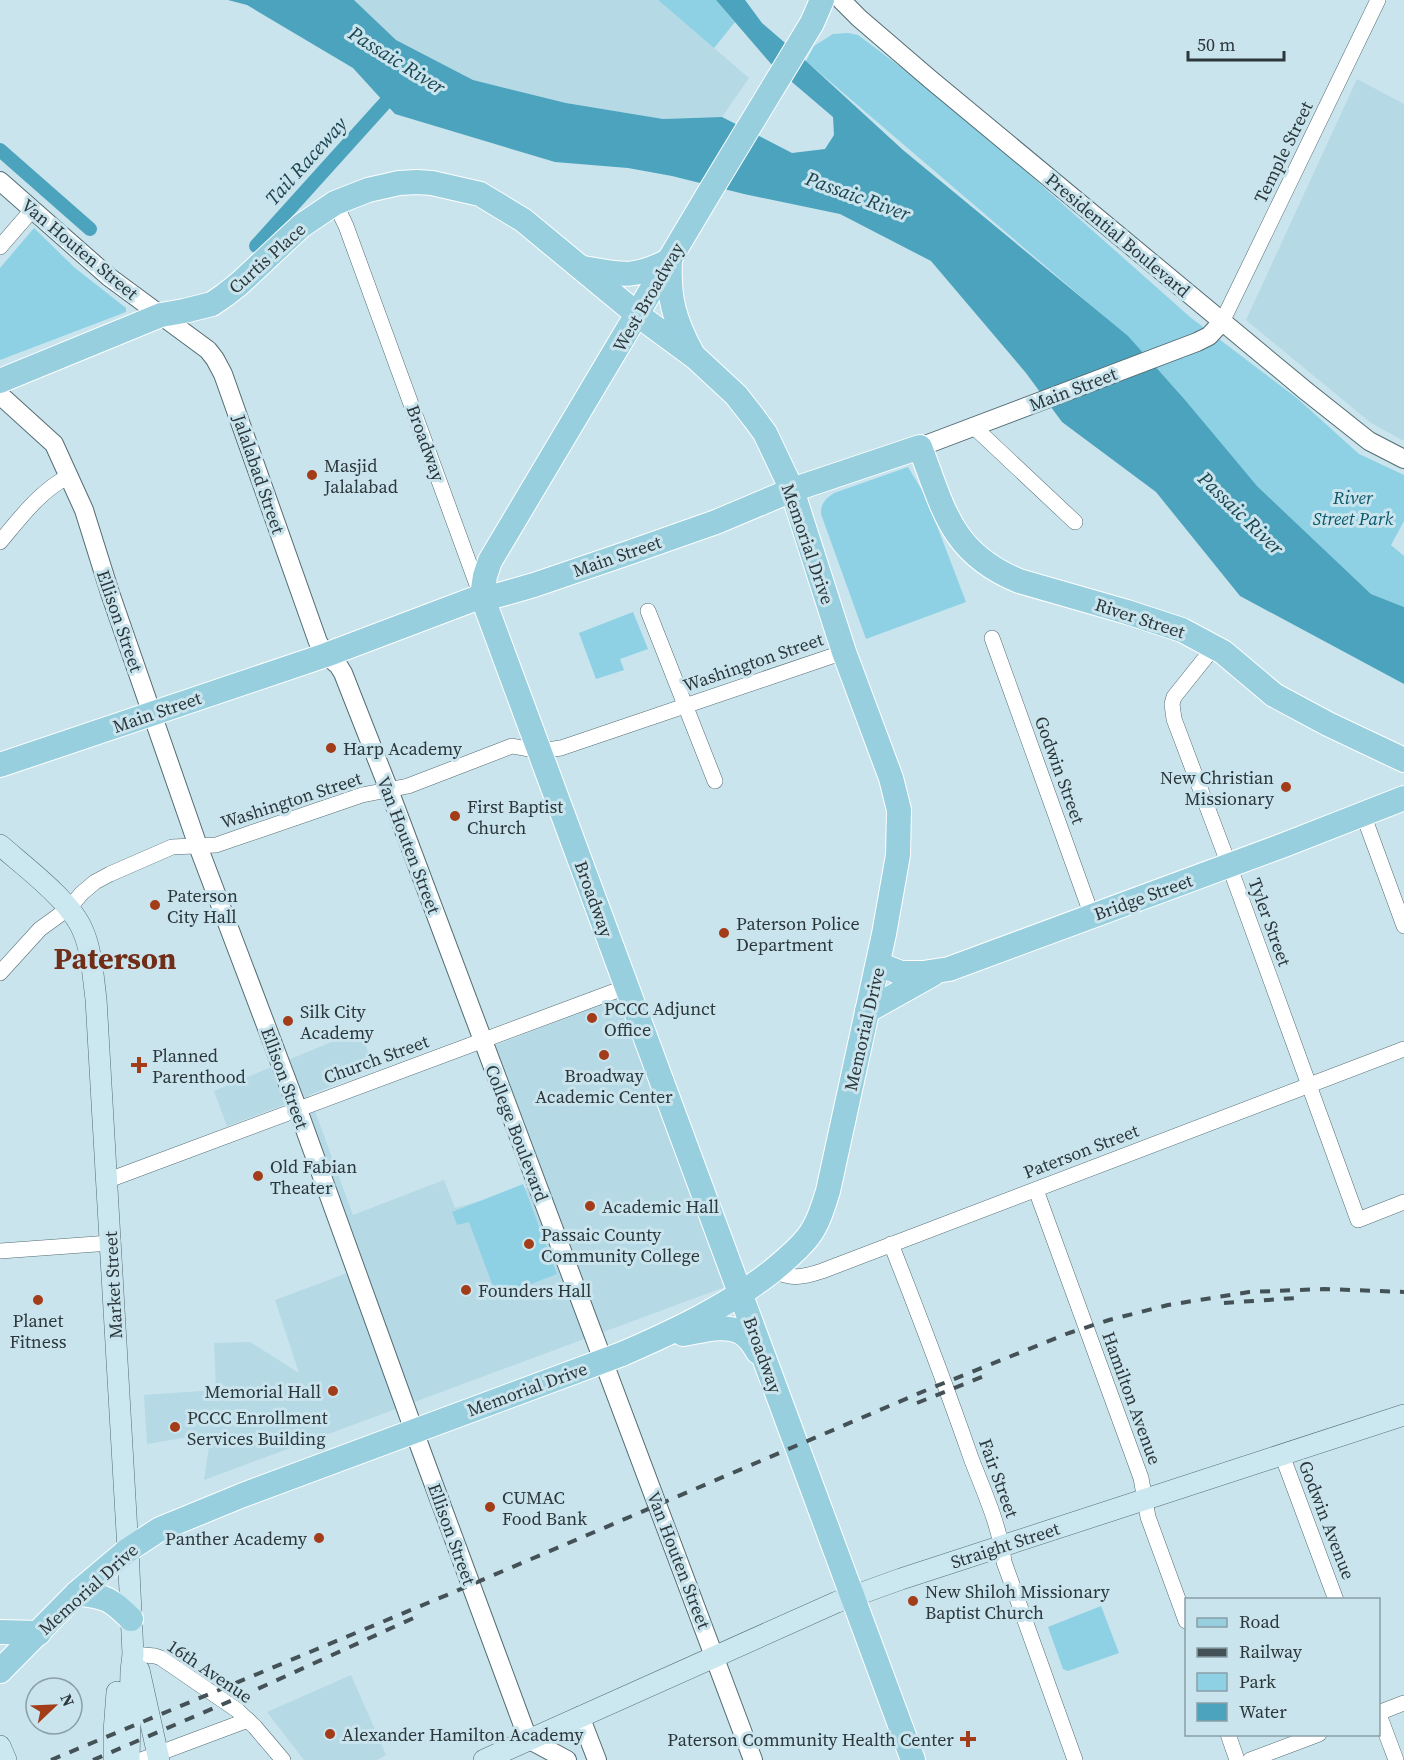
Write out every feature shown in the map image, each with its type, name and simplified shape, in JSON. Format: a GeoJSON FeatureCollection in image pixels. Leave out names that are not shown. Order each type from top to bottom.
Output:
{"type":"FeatureCollection","features":[{"type":"Feature","properties":{"kind":"main road","name":"West Broadway"},"geometry":{"type":"LineString","coordinates":[[482,596],[490,561],[812,23],[822,0]]}},
{"type":"Feature","properties":{"kind":"main road","name":"Memorial Drive"},"geometry":{"type":"LineString","coordinates":[[0,1671],[78,1593],[128,1550],[160,1529],[604,1361],[660,1338],[740,1295],[792,1256],[809,1236],[822,1211],[828,1191],[878,964],[898,855],[899,810],[891,778],[844,652],[792,490],[765,433],[736,395],[694,357],[638,315],[518,217],[480,194],[464,189],[417,182],[399,183],[368,190],[335,202]]}},
{"type":"Feature","properties":{"kind":"main road","name":"Curtis Place"},"geometry":{"type":"LineString","coordinates":[[0,381],[160,315],[212,304],[239,284],[301,226],[335,202]]}},
{"type":"Feature","properties":{"kind":"main road"},"geometry":{"type":"LineString","coordinates":[[581,268],[626,275],[654,269],[670,260]]}},
{"type":"Feature","properties":{"kind":"main road"},"geometry":{"type":"LineString","coordinates":[[670,260],[669,278],[675,315],[679,330],[694,357]]}},
{"type":"Feature","properties":{"kind":"main road","name":"Main Street"},"geometry":{"type":"LineString","coordinates":[[0,765],[326,655],[482,596],[499,595],[534,585],[676,536],[792,490],[920,447]]}},
{"type":"Feature","properties":{"kind":"main road","name":"River Street"},"geometry":{"type":"LineString","coordinates":[[920,447],[953,530],[966,546],[986,564],[1019,581],[1182,630],[1214,647],[1240,665],[1274,695],[1404,760]]}},
{"type":"Feature","properties":{"kind":"main road","name":"Broadway"},"geometry":{"type":"LineString","coordinates":[[482,596],[913,1760]]}},
{"type":"Feature","properties":{"kind":"main road","name":"Bridge Street"},"geometry":{"type":"LineString","coordinates":[[878,964],[901,973],[937,972],[1404,798]]}},
{"type":"Feature","properties":{"kind":"main road","name":"Market Street"},"geometry":{"type":"LineString","coordinates":[[0,845],[69,908],[83,929],[88,945],[96,999],[131,1619],[129,1760]]}},
{"type":"Feature","properties":{"kind":"main road"},"geometry":{"type":"LineString","coordinates":[[867,1011],[937,972]]}},
{"type":"Feature","properties":{"kind":"main road"},"geometry":{"type":"LineString","coordinates":[[660,1338],[719,1329],[734,1329],[750,1340],[764,1361]]}},
{"type":"Feature","properties":{"kind":"main road","name":"Straight Street"},"geometry":{"type":"LineString","coordinates":[[484,1760],[852,1597],[1404,1415]]}},
{"type":"Feature","properties":{"kind":"main road"},"geometry":{"type":"LineString","coordinates":[[78,1593],[104,1597],[114,1602],[131,1619]]}},
{"type":"Feature","properties":{"kind":"main road"},"geometry":{"type":"LineString","coordinates":[[0,1632],[39,1633]]}},
{"type":"Feature","properties":{"kind":"main road"},"geometry":{"type":"LineString","coordinates":[[114,1760],[118,1681],[132,1662],[142,1681],[152,1758]]}},
{"type":"Feature","properties":{"kind":"main road"},"geometry":{"type":"LineString","coordinates":[[0,1746],[6,1760]]}},
{"type":"Feature","properties":{"kind":"street","name":"Presidential Boulevard"},"geometry":{"type":"LineString","coordinates":[[841,0],[930,80],[1342,420],[1369,441],[1404,459]]}},
{"type":"Feature","properties":{"kind":"street","name":"Temple Street"},"geometry":{"type":"LineString","coordinates":[[1222,322],[1378,0]]}},
{"type":"Feature","properties":{"kind":"street","name":"Van Houten Street"},"geometry":{"type":"LineString","coordinates":[[0,181],[109,277],[160,315]]}},
{"type":"Feature","properties":{"kind":"street","name":"Broadway"},"geometry":{"type":"LineString","coordinates":[[335,202],[346,226],[482,596]]}},
{"type":"Feature","properties":{"kind":"street"},"geometry":{"type":"LineString","coordinates":[[0,247],[32,210]]}},
{"type":"Feature","properties":{"kind":"street","name":"Jalalabad Street"},"geometry":{"type":"LineString","coordinates":[[160,315],[208,350],[223,374],[318,642],[326,655]]}},
{"type":"Feature","properties":{"kind":"street","name":"Main Street"},"geometry":{"type":"LineString","coordinates":[[920,447],[1209,336],[1222,322]]}},
{"type":"Feature","properties":{"kind":"street","name":"Ellison Street"},"geometry":{"type":"LineString","coordinates":[[0,395],[51,440],[58,449],[84,510],[198,846],[298,1110],[528,1739]]}},
{"type":"Feature","properties":{"kind":"street"},"geometry":{"type":"LineString","coordinates":[[974,427],[1075,522]]}},
{"type":"Feature","properties":{"kind":"street"},"geometry":{"type":"LineString","coordinates":[[0,542],[42,494],[55,483],[69,476]]}},
{"type":"Feature","properties":{"kind":"street"},"geometry":{"type":"LineString","coordinates":[[648,611],[715,781]]}},
{"type":"Feature","properties":{"kind":"street","name":"Godwin Street"},"geometry":{"type":"LineString","coordinates":[[992,638],[1092,916]]}},
{"type":"Feature","properties":{"kind":"street","name":"Tyler Street"},"geometry":{"type":"LineString","coordinates":[[1214,647],[1178,692],[1172,704],[1173,719],[1229,865],[1358,1220],[1404,1202]]}},
{"type":"Feature","properties":{"kind":"street","name":"Washington Street"},"geometry":{"type":"LineString","coordinates":[[0,973],[40,929],[69,908],[95,882],[172,847],[216,845],[362,795],[408,786],[512,746],[539,751],[561,748],[844,652]]}},
{"type":"Feature","properties":{"kind":"street","name":"Van Houten Street"},"geometry":{"type":"LineString","coordinates":[[326,655],[338,665],[343,673],[482,1041]]}},
{"type":"Feature","properties":{"kind":"street"},"geometry":{"type":"LineString","coordinates":[[1363,814],[1404,926]]}},
{"type":"Feature","properties":{"kind":"street","name":"Church Street"},"geometry":{"type":"LineString","coordinates":[[106,1181],[627,987]]}},
{"type":"Feature","properties":{"kind":"street","name":"College Boulevard"},"geometry":{"type":"LineString","coordinates":[[482,1041],[604,1361]]}},
{"type":"Feature","properties":{"kind":"street","name":"Paterson Street"},"geometry":{"type":"LineString","coordinates":[[772,1271],[789,1278],[803,1278],[1404,1049]]}},
{"type":"Feature","properties":{"kind":"street","name":"Hamilton Avenue"},"geometry":{"type":"LineString","coordinates":[[1036,1190],[1141,1479],[1148,1517],[1185,1618]]}},
{"type":"Feature","properties":{"kind":"street"},"geometry":{"type":"LineString","coordinates":[[0,1251],[110,1243]]}},
{"type":"Feature","properties":{"kind":"street","name":"Fair Street"},"geometry":{"type":"LineString","coordinates":[[891,1244],[951,1401],[1002,1546],[1004,1562],[1075,1760]]}},
{"type":"Feature","properties":{"kind":"street","name":"Van Houten Street"},"geometry":{"type":"LineString","coordinates":[[604,1361],[753,1760]]}},
{"type":"Feature","properties":{"kind":"street","name":"Godwin Avenue"},"geometry":{"type":"LineString","coordinates":[[1282,1455],[1336,1598]]}},
{"type":"Feature","properties":{"kind":"street","name":"16th Avenue"},"geometry":{"type":"LineString","coordinates":[[132,1662],[154,1656],[161,1658],[237,1710],[283,1760]]}},
{"type":"Feature","properties":{"kind":"street"},"geometry":{"type":"LineString","coordinates":[[1380,1712],[1404,1703]]}},
{"type":"Feature","properties":{"kind":"street"},"geometry":{"type":"LineString","coordinates":[[1380,1715],[1396,1760]]}},
{"type":"Feature","properties":{"kind":"street"},"geometry":{"type":"LineString","coordinates":[[580,1716],[597,1760]]}},
{"type":"Feature","properties":{"kind":"street"},"geometry":{"type":"LineString","coordinates":[[152,1758],[248,1720]]}},
{"type":"Feature","properties":{"kind":"street"},"geometry":{"type":"LineString","coordinates":[[1229,1736],[1238,1760]]}},
{"type":"Feature","properties":{"kind":"street"},"geometry":{"type":"LineString","coordinates":[[1250,1760],[1314,1736]]}},
{"type":"Feature","properties":{"kind":"street"},"geometry":{"type":"LineString","coordinates":[[528,1739],[567,1760]]}},
{"type":"Feature","properties":{"kind":"shaded area"},"geometry":{"type":"Polygon","coordinates":[[[354,0],[658,0],[749,78],[722,117],[663,119],[566,103],[473,80],[396,40],[354,0]]]}},
{"type":"Feature","properties":{"kind":"shaded area"},"geometry":{"type":"Polygon","coordinates":[[[1357,79],[1404,104],[1404,440],[1371,423],[1246,320],[1357,79]]]}},
{"type":"Feature","properties":{"kind":"shaded area","name":"Passaic County Community College"},"geometry":{"type":"Polygon","coordinates":[[[629,994],[733,1284],[204,1480],[211,1433],[147,1444],[144,1395],[216,1390],[214,1343],[250,1342],[299,1373],[275,1300],[350,1272],[286,1104],[227,1126],[214,1091],[360,1030],[374,1069],[309,1095],[353,1215],[444,1180],[455,1208],[545,1183],[494,1046],[629,994]]]}},
{"type":"Feature","properties":{"kind":"shaded area","name":"Alexander Hamilton Academy"},"geometry":{"type":"Polygon","coordinates":[[[351,1675],[386,1755],[377,1760],[304,1760],[267,1712],[351,1675]]]}},
{"type":"Feature","properties":{"kind":"green space"},"geometry":{"type":"Polygon","coordinates":[[[658,0],[716,0],[735,22],[714,48],[658,0]]]}},
{"type":"Feature","properties":{"kind":"green space","name":"River Street Park"},"geometry":{"type":"Polygon","coordinates":[[[833,34],[858,35],[951,105],[1190,317],[1298,399],[1359,454],[1404,475],[1404,521],[1391,545],[1404,556],[1404,607],[1371,594],[1257,486],[1127,336],[806,61],[814,46],[833,34]]]}},
{"type":"Feature","properties":{"kind":"green space"},"geometry":{"type":"Polygon","coordinates":[[[34,228],[75,268],[126,308],[126,312],[0,360],[0,268],[34,228]]]}},
{"type":"Feature","properties":{"kind":"green space"},"geometry":{"type":"Polygon","coordinates":[[[908,467],[926,497],[966,602],[866,639],[821,514],[822,507],[826,499],[834,493],[908,467]]]}},
{"type":"Feature","properties":{"kind":"green space"},"geometry":{"type":"Polygon","coordinates":[[[633,612],[648,649],[620,659],[624,670],[596,679],[579,633],[633,612]]]}},
{"type":"Feature","properties":{"kind":"green space"},"geometry":{"type":"Polygon","coordinates":[[[523,1184],[557,1274],[497,1297],[469,1222],[457,1225],[452,1212],[523,1184]]]}},
{"type":"Feature","properties":{"kind":"green space"},"geometry":{"type":"Polygon","coordinates":[[[1101,1606],[1119,1653],[1068,1671],[1063,1669],[1048,1627],[1101,1606]]]}},
{"type":"Feature","properties":{"kind":"water","name":"Passaic River"},"geometry":{"type":"Polygon","coordinates":[[[228,0],[354,0],[396,40],[473,80],[566,103],[663,119],[722,117],[792,153],[825,149],[834,135],[833,117],[772,65],[716,0],[745,0],[762,23],[903,150],[1128,336],[1257,486],[1371,594],[1404,607],[1404,684],[1240,596],[1156,492],[1062,422],[1026,373],[931,261],[840,214],[672,176],[628,168],[555,162],[395,114],[353,68],[247,5],[228,0]]]}},
{"type":"Feature","properties":{"kind":"waterway","name":"Tail Raceway"},"geometry":{"type":"LineString","coordinates":[[256,246],[385,103]]}},
{"type":"Feature","properties":{"kind":"waterway"},"geometry":{"type":"LineString","coordinates":[[0,150],[90,229]]}},
{"type":"Feature","properties":{"kind":"railway"},"geometry":{"type":"LineString","coordinates":[[51,1760],[454,1592],[929,1389],[1069,1333],[1168,1305],[1249,1292],[1324,1289],[1404,1292]]}},
{"type":"Feature","properties":{"kind":"railway"},"geometry":{"type":"LineString","coordinates":[[1224,1303],[1296,1298]]}},
{"type":"Feature","properties":{"kind":"railway"},"geometry":{"type":"LineString","coordinates":[[917,1403],[989,1374]]}},
{"type":"Feature","properties":{"kind":"railway"},"geometry":{"type":"LineString","coordinates":[[93,1760],[242,1696],[418,1616]]}},
{"type":"Feature","properties":{"kind":"place","name":"Masjid Jalalabad"},"geometry":{"type":"Point","coordinates":[312,475]}},
{"type":"Feature","properties":{"kind":"place","name":"Harp Academy"},"geometry":{"type":"Point","coordinates":[331,748]}},
{"type":"Feature","properties":{"kind":"place","name":"New Christian Missionary"},"geometry":{"type":"Point","coordinates":[1286,787]}},
{"type":"Feature","properties":{"kind":"place","name":"First Baptist Church"},"geometry":{"type":"Point","coordinates":[455,816]}},
{"type":"Feature","properties":{"kind":"place","name":"Paterson City Hall"},"geometry":{"type":"Point","coordinates":[155,905]}},
{"type":"Feature","properties":{"kind":"place","name":"Paterson Police Department"},"geometry":{"type":"Point","coordinates":[724,933]}},
{"type":"Feature","properties":{"kind":"place","name":"PCCC Adjunct Office"},"geometry":{"type":"Point","coordinates":[592,1018]}},
{"type":"Feature","properties":{"kind":"place","name":"Silk City Academy"},"geometry":{"type":"Point","coordinates":[288,1021]}},
{"type":"Feature","properties":{"kind":"place","name":"Broadway Academic Center"},"geometry":{"type":"Point","coordinates":[604,1055]}},
{"type":"Feature","properties":{"kind":"place","name":"Planned Parenthood"},"geometry":{"type":"Point","coordinates":[139,1065]}},
{"type":"Feature","properties":{"kind":"place","name":"Old Fabian Theater"},"geometry":{"type":"Point","coordinates":[258,1176]}},
{"type":"Feature","properties":{"kind":"place","name":"Academic Hall"},"geometry":{"type":"Point","coordinates":[590,1206]}},
{"type":"Feature","properties":{"kind":"place","name":"Passaic County Community College"},"geometry":{"type":"Point","coordinates":[529,1244]}},
{"type":"Feature","properties":{"kind":"place","name":"Founders Hall"},"geometry":{"type":"Point","coordinates":[466,1290]}},
{"type":"Feature","properties":{"kind":"place","name":"Planet Fitness"},"geometry":{"type":"Point","coordinates":[38,1300]}},
{"type":"Feature","properties":{"kind":"place","name":"Memorial Hall"},"geometry":{"type":"Point","coordinates":[333,1391]}},
{"type":"Feature","properties":{"kind":"place","name":"PCCC Enrollment Services Building"},"geometry":{"type":"Point","coordinates":[175,1427]}},
{"type":"Feature","properties":{"kind":"place","name":"CUMAC Food Bank"},"geometry":{"type":"Point","coordinates":[490,1507]}},
{"type":"Feature","properties":{"kind":"place","name":"Panther Academy"},"geometry":{"type":"Point","coordinates":[319,1538]}},
{"type":"Feature","properties":{"kind":"place","name":"New Shiloh Missionary Baptist Church"},"geometry":{"type":"Point","coordinates":[913,1601]}},
{"type":"Feature","properties":{"kind":"place","name":"Alexander Hamilton Academy"},"geometry":{"type":"Point","coordinates":[330,1734]}},
{"type":"Feature","properties":{"kind":"place","name":"Paterson Community Health Center"},"geometry":{"type":"Point","coordinates":[968,1739]}},
{"type":"Feature","properties":{"kind":"district","name":"Paterson"},"geometry":{"type":"Point","coordinates":[115,958]}}]}
